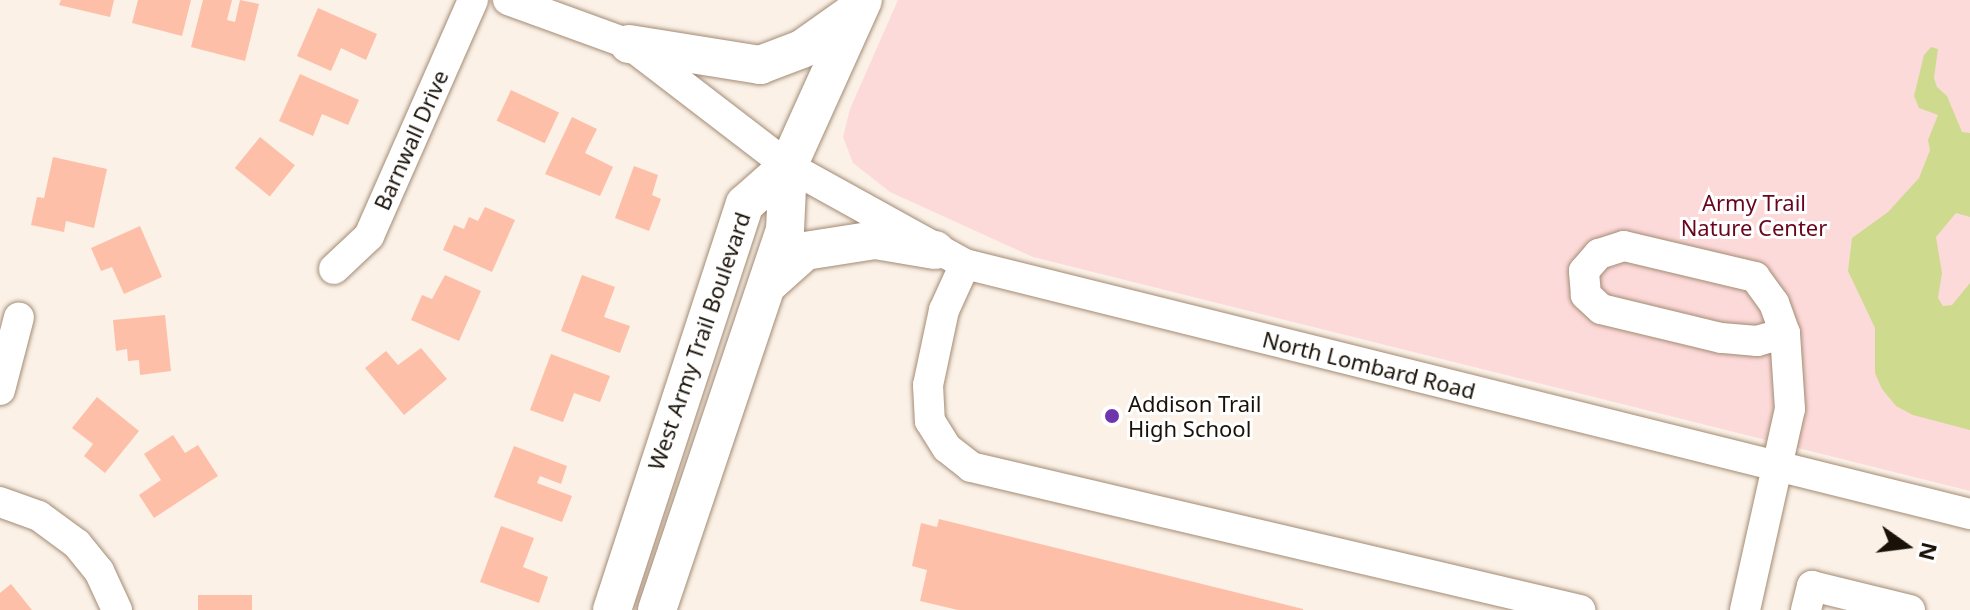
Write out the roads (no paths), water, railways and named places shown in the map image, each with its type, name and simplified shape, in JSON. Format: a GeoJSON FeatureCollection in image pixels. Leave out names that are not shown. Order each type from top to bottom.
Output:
{"type":"FeatureCollection","features":[{"type":"Feature","properties":{"kind":"main road"},"geometry":{"type":"LineString","coordinates":[[629,44],[760,65],[802,49],[861,4]]}},
{"type":"Feature","properties":{"kind":"main road"},"geometry":{"type":"LineString","coordinates":[[788,166],[861,4]]}},
{"type":"Feature","properties":{"kind":"main road","name":"West Army Trail Boulevard"},"geometry":{"type":"LineString","coordinates":[[657,610],[785,230],[788,166]]}},
{"type":"Feature","properties":{"kind":"main road","name":"West Army Trail Boulevard"},"geometry":{"type":"LineString","coordinates":[[612,610],[745,204],[788,166]]}},
{"type":"Feature","properties":{"kind":"main road"},"geometry":{"type":"LineString","coordinates":[[765,287],[805,251],[875,240],[950,257]]}},
{"type":"Feature","properties":{"kind":"street","name":"Barnwall Drive"},"geometry":{"type":"LineString","coordinates":[[334,269],[369,236],[473,0]]}},
{"type":"Feature","properties":{"kind":"street","name":"North Lombard Road"},"geometry":{"type":"LineString","coordinates":[[508,0],[629,44],[788,166],[950,257],[1970,514]]}},
{"type":"Feature","properties":{"kind":"street"},"geometry":{"type":"LineString","coordinates":[[1745,610],[1781,467],[1790,409],[1785,333],[1755,277],[1624,246],[1599,254],[1584,271],[1586,295],[1601,309],[1721,338],[1757,341],[1785,333]]}},
{"type":"Feature","properties":{"kind":"street"},"geometry":{"type":"LineString","coordinates":[[950,257],[944,310],[928,385],[930,421],[947,448],[971,467],[1580,610]]}},
{"type":"Feature","properties":{"kind":"street"},"geometry":{"type":"LineString","coordinates":[[0,390],[19,317]]}},
{"type":"Feature","properties":{"kind":"street"},"geometry":{"type":"LineString","coordinates":[[0,502],[39,516],[77,544],[99,571],[117,610]]}},
{"type":"Feature","properties":{"kind":"street"},"geometry":{"type":"LineString","coordinates":[[1806,610],[1812,586],[1910,610]]}},
{"type":"Feature","properties":{"kind":"place","name":"Addison Trail High School"},"geometry":{"type":"Point","coordinates":[1112,416]}},
{"type":"Feature","properties":{"kind":"park label","name":"Army Trail Nature Center"},"geometry":{"type":"Point","coordinates":[1754,214]}}]}
